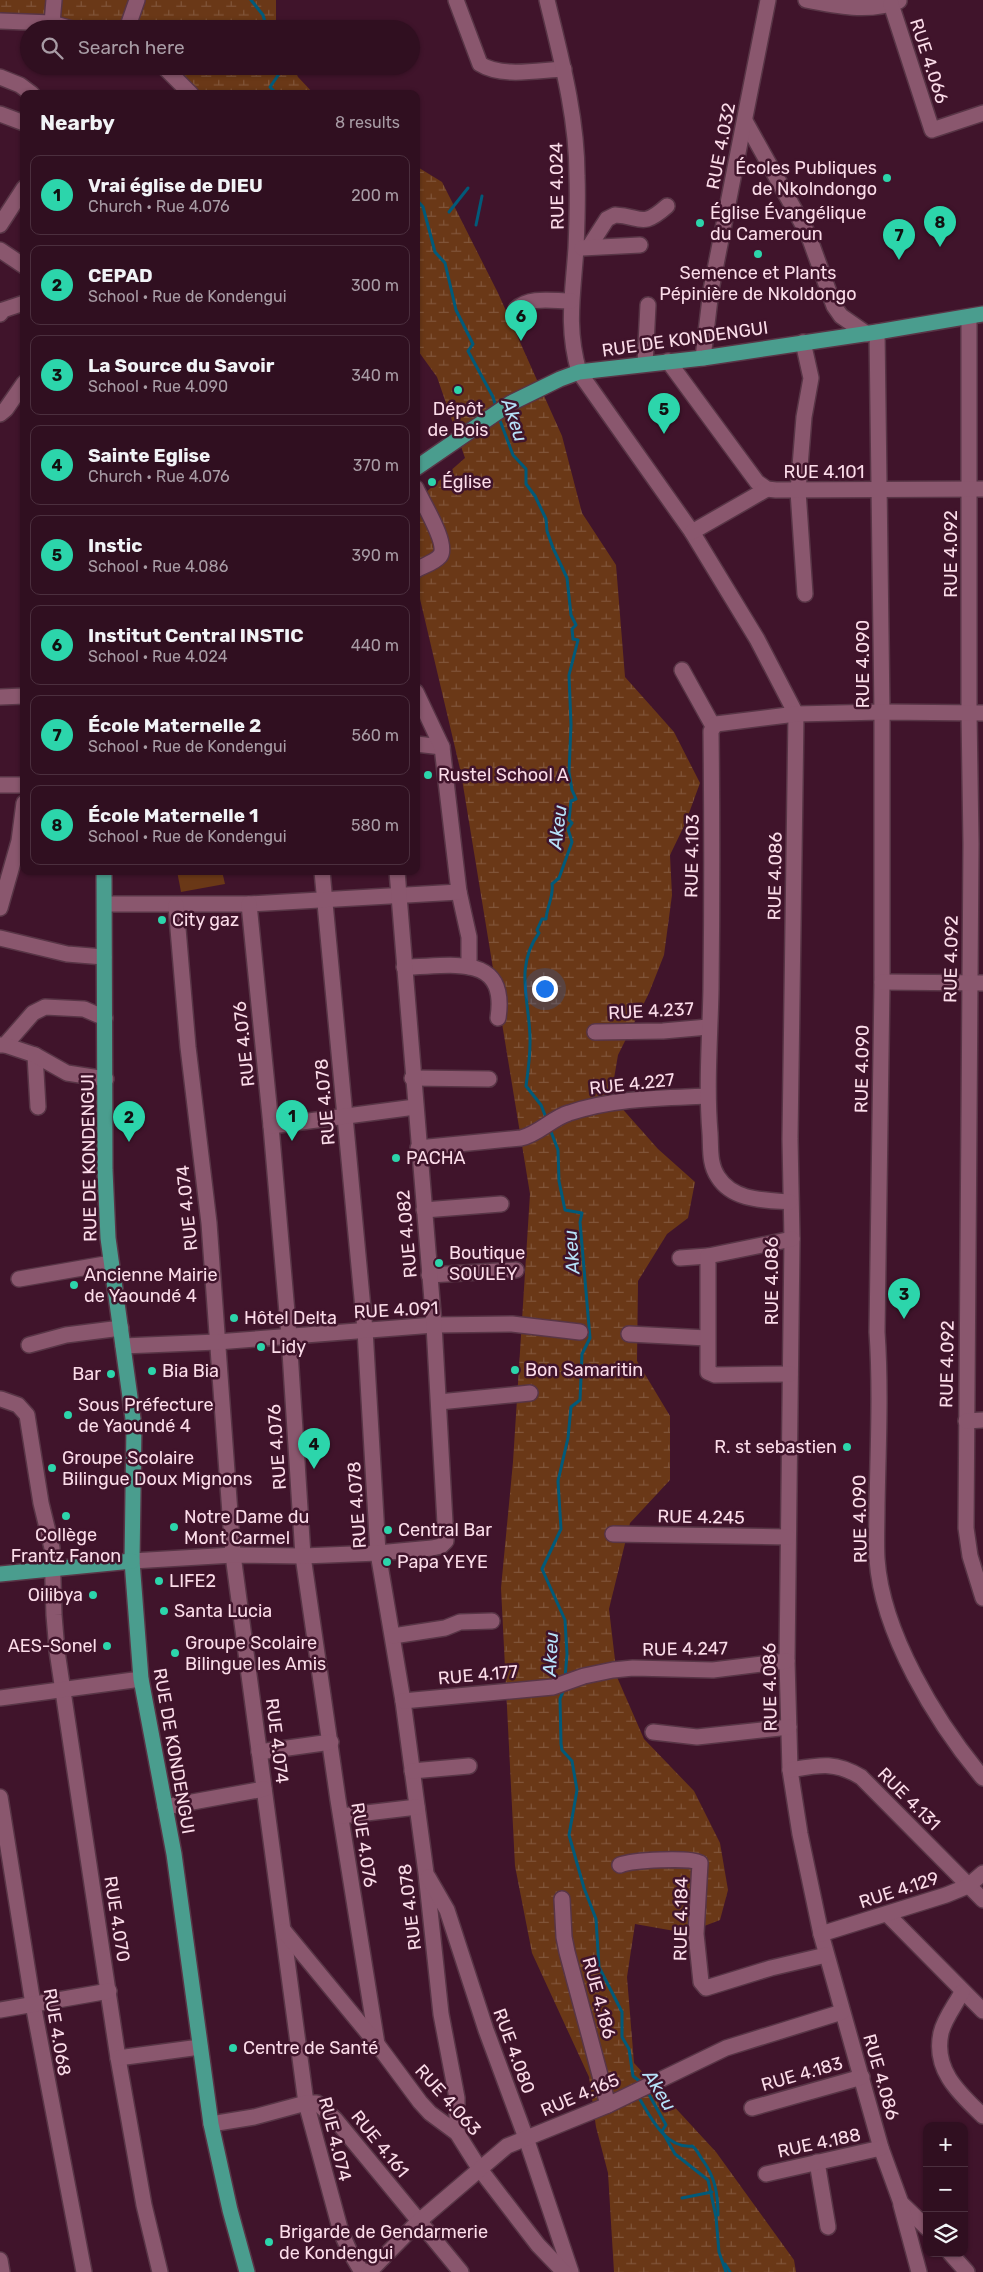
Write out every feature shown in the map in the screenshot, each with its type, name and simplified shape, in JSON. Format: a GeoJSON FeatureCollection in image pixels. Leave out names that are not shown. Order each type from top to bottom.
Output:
{"type":"FeatureCollection","features":[{"type":"Feature","properties":{"kind":"main road","name":"RUE DE KONDENGUI"},"geometry":{"type":"LineString","coordinates":[[420,461],[450,446],[511,403],[560,379],[579,372],[703,358],[976,316]]}},
{"type":"Feature","properties":{"kind":"main road","name":"RUE DE KONDENGUI"},"geometry":{"type":"LineString","coordinates":[[104,875],[105,1170],[111,1263],[134,1426],[132,1561],[140,1679],[165,1807],[185,1925],[211,2124],[230,2210],[247,2272]]}},
{"type":"Feature","properties":{"kind":"main road"},"geometry":{"type":"LineString","coordinates":[[0,1574],[132,1561]]}},
{"type":"Feature","properties":{"kind":"street"},"geometry":{"type":"LineString","coordinates":[[52,20],[54,0]]}},
{"type":"Feature","properties":{"kind":"street"},"geometry":{"type":"LineString","coordinates":[[130,20],[137,0]]}},
{"type":"Feature","properties":{"kind":"street"},"geometry":{"type":"LineString","coordinates":[[456,0],[480,64],[492,70],[508,71],[564,69]]}},
{"type":"Feature","properties":{"kind":"street","name":"RUE 4.024"},"geometry":{"type":"LineString","coordinates":[[547,0],[575,124],[582,248],[571,302],[570,329],[573,351],[579,372]]}},
{"type":"Feature","properties":{"kind":"street","name":"RUE 4.032"},"geometry":{"type":"LineString","coordinates":[[703,358],[711,290],[768,0]]}},
{"type":"Feature","properties":{"kind":"street"},"geometry":{"type":"LineString","coordinates":[[806,0],[831,5],[862,7],[896,2]]}},
{"type":"Feature","properties":{"kind":"street","name":"RUE 4.066"},"geometry":{"type":"LineString","coordinates":[[896,2],[932,130],[983,113]]}},
{"type":"Feature","properties":{"kind":"street"},"geometry":{"type":"LineString","coordinates":[[0,21],[20,22]]}},
{"type":"Feature","properties":{"kind":"street"},"geometry":{"type":"LineString","coordinates":[[172,75],[187,90]]}},
{"type":"Feature","properties":{"kind":"street"},"geometry":{"type":"LineString","coordinates":[[0,77],[20,85],[27,90]]}},
{"type":"Feature","properties":{"kind":"street"},"geometry":{"type":"LineString","coordinates":[[0,114],[20,122]]}},
{"type":"Feature","properties":{"kind":"street"},"geometry":{"type":"LineString","coordinates":[[745,121],[808,234],[834,306],[841,316],[872,333]]}},
{"type":"Feature","properties":{"kind":"street"},"geometry":{"type":"LineString","coordinates":[[0,226],[20,194]]}},
{"type":"Feature","properties":{"kind":"street"},"geometry":{"type":"LineString","coordinates":[[582,248],[608,219],[615,215],[640,221],[654,219],[667,206]]}},
{"type":"Feature","properties":{"kind":"street"},"geometry":{"type":"LineString","coordinates":[[582,248],[640,246]]}},
{"type":"Feature","properties":{"kind":"street"},"geometry":{"type":"LineString","coordinates":[[0,250],[20,263]]}},
{"type":"Feature","properties":{"kind":"street"},"geometry":{"type":"LineString","coordinates":[[516,309],[524,302],[530,300],[571,302]]}},
{"type":"Feature","properties":{"kind":"street"},"geometry":{"type":"LineString","coordinates":[[0,314],[3,310],[20,304]]}},
{"type":"Feature","properties":{"kind":"street"},"geometry":{"type":"LineString","coordinates":[[645,364],[648,305]]}},
{"type":"Feature","properties":{"kind":"street","name":"RUE 4.092"},"geometry":{"type":"LineString","coordinates":[[976,316],[976,713],[971,844],[976,983],[966,1421],[966,1528],[970,1556],[983,1598]]}},
{"type":"Feature","properties":{"kind":"street","name":"RUE 4.090"},"geometry":{"type":"LineString","coordinates":[[872,333],[881,491],[882,712],[882,982],[876,1332],[880,1378],[877,1560],[886,1604],[901,1646],[931,1706],[983,1778]]}},
{"type":"Feature","properties":{"kind":"street"},"geometry":{"type":"LineString","coordinates":[[803,342],[811,378],[804,417],[798,491],[805,594]]}},
{"type":"Feature","properties":{"kind":"street","name":"RUE 4.101"},"geometry":{"type":"LineString","coordinates":[[668,361],[756,482],[766,488],[798,491],[976,490]]}},
{"type":"Feature","properties":{"kind":"street","name":"RUE 4.086"},"geometry":{"type":"LineString","coordinates":[[579,372],[692,532],[757,639],[796,714],[787,1661],[790,1770],[800,1834],[826,1955],[881,2148],[901,2203],[923,2224]]}},
{"type":"Feature","properties":{"kind":"street"},"geometry":{"type":"LineString","coordinates":[[0,414],[6,409],[20,389]]}},
{"type":"Feature","properties":{"kind":"street"},"geometry":{"type":"LineString","coordinates":[[692,532],[766,488]]}},
{"type":"Feature","properties":{"kind":"street"},"geometry":{"type":"LineString","coordinates":[[420,496],[438,532],[442,548],[441,555],[420,568]]}},
{"type":"Feature","properties":{"kind":"street"},"geometry":{"type":"LineString","coordinates":[[682,670],[713,726],[716,724],[796,714],[882,712],[976,713]]}},
{"type":"Feature","properties":{"kind":"street"},"geometry":{"type":"LineString","coordinates":[[0,697],[20,696]]}},
{"type":"Feature","properties":{"kind":"street"},"geometry":{"type":"LineString","coordinates":[[420,700],[442,747],[459,892],[469,937],[469,967]]}},
{"type":"Feature","properties":{"kind":"street","name":"RUE 4.103"},"geometry":{"type":"LineString","coordinates":[[713,726],[711,731],[711,991],[708,1026],[707,1096],[712,1164],[719,1179],[730,1190],[746,1197],[790,1202]]}},
{"type":"Feature","properties":{"kind":"street"},"geometry":{"type":"LineString","coordinates":[[420,744],[442,747]]}},
{"type":"Feature","properties":{"kind":"street"},"geometry":{"type":"LineString","coordinates":[[0,785],[20,785]]}},
{"type":"Feature","properties":{"kind":"street"},"geometry":{"type":"LineString","coordinates":[[0,908],[6,865],[20,835]]}},
{"type":"Feature","properties":{"kind":"street","name":"RUE 4.078"},"geometry":{"type":"LineString","coordinates":[[322,875],[365,1330],[378,1553],[403,1700],[426,1873],[441,2014],[457,2098],[457,2133]]}},
{"type":"Feature","properties":{"kind":"street","name":"RUE 4.082"},"geometry":{"type":"LineString","coordinates":[[378,1553],[441,1546],[446,1541],[434,1326],[396,875]]}},
{"type":"Feature","properties":{"kind":"street"},"geometry":{"type":"LineString","coordinates":[[105,904],[176,905],[324,902],[398,895],[459,892]]}},
{"type":"Feature","properties":{"kind":"street","name":"RUE 4.076"},"geometry":{"type":"LineString","coordinates":[[249,904],[289,1336],[303,1556],[377,2044]]}},
{"type":"Feature","properties":{"kind":"street","name":"RUE 4.074"},"geometry":{"type":"LineString","coordinates":[[176,905],[188,1047],[209,1223],[233,1555],[306,2103],[341,2232],[348,2250],[362,2272]]}},
{"type":"Feature","properties":{"kind":"street"},"geometry":{"type":"LineString","coordinates":[[0,938],[67,954],[104,957]]}},
{"type":"Feature","properties":{"kind":"street"},"geometry":{"type":"LineString","coordinates":[[404,968],[469,967],[488,973],[494,980],[500,993],[498,1018]]}},
{"type":"Feature","properties":{"kind":"street"},"geometry":{"type":"LineString","coordinates":[[882,982],[976,983]]}},
{"type":"Feature","properties":{"kind":"street"},"geometry":{"type":"LineString","coordinates":[[105,1018],[84,1009],[45,1007],[33,1012],[3,1045],[34,1055],[67,1073],[106,1079]]}},
{"type":"Feature","properties":{"kind":"street","name":"RUE 4.237"},"geometry":{"type":"LineString","coordinates":[[595,1032],[663,1031],[708,1026]]}},
{"type":"Feature","properties":{"kind":"street"},"geometry":{"type":"LineString","coordinates":[[34,1055],[38,1107]]}},
{"type":"Feature","properties":{"kind":"street"},"geometry":{"type":"LineString","coordinates":[[412,1078],[489,1079]]}},
{"type":"Feature","properties":{"kind":"street","name":"RUE 4.227"},"geometry":{"type":"LineString","coordinates":[[418,1148],[521,1138],[535,1133],[566,1113],[601,1104],[707,1096]]}},
{"type":"Feature","properties":{"kind":"street"},"geometry":{"type":"LineString","coordinates":[[271,1126],[415,1107]]}},
{"type":"Feature","properties":{"kind":"street"},"geometry":{"type":"LineString","coordinates":[[424,1210],[501,1204]]}},
{"type":"Feature","properties":{"kind":"street"},"geometry":{"type":"LineString","coordinates":[[680,1258],[708,1256],[792,1239]]}},
{"type":"Feature","properties":{"kind":"street"},"geometry":{"type":"LineString","coordinates":[[708,1256],[706,1366],[711,1374],[790,1374]]}},
{"type":"Feature","properties":{"kind":"street"},"geometry":{"type":"LineString","coordinates":[[20,1279],[111,1263]]}},
{"type":"Feature","properties":{"kind":"street"},"geometry":{"type":"LineString","coordinates":[[429,1275],[516,1270]]}},
{"type":"Feature","properties":{"kind":"street","name":"RUE 4.091"},"geometry":{"type":"LineString","coordinates":[[123,1346],[217,1342],[434,1326],[512,1324],[580,1332]]}},
{"type":"Feature","properties":{"kind":"street"},"geometry":{"type":"LineString","coordinates":[[29,1345],[66,1335],[121,1328]]}},
{"type":"Feature","properties":{"kind":"street"},"geometry":{"type":"LineString","coordinates":[[629,1334],[706,1338]]}},
{"type":"Feature","properties":{"kind":"street"},"geometry":{"type":"LineString","coordinates":[[439,1402],[530,1393]]}},
{"type":"Feature","properties":{"kind":"street","name":"RUE 4.070"},"geometry":{"type":"LineString","coordinates":[[1,1399],[18,1405],[28,1415],[41,1503],[52,1548],[54,1615],[63,1690],[118,2058],[144,2205],[160,2272]]}},
{"type":"Feature","properties":{"kind":"street"},"geometry":{"type":"LineString","coordinates":[[966,1421],[983,1420]]}},
{"type":"Feature","properties":{"kind":"street","name":"RUE 4.245"},"geometry":{"type":"LineString","coordinates":[[613,1534],[788,1537]]}},
{"type":"Feature","properties":{"kind":"street"},"geometry":{"type":"LineString","coordinates":[[132,1561],[233,1555],[303,1556],[378,1553]]}},
{"type":"Feature","properties":{"kind":"street"},"geometry":{"type":"LineString","coordinates":[[393,1636],[445,1628],[460,1622],[492,1620]]}},
{"type":"Feature","properties":{"kind":"street","name":"RUE 4.247"},"geometry":{"type":"LineString","coordinates":[[584,1676],[633,1668],[713,1670],[787,1661]]}},
{"type":"Feature","properties":{"kind":"street","name":"RUE 4.177"},"geometry":{"type":"LineString","coordinates":[[403,1700],[546,1688],[584,1676]]}},
{"type":"Feature","properties":{"kind":"street"},"geometry":{"type":"LineString","coordinates":[[0,1698],[140,1679]]}},
{"type":"Feature","properties":{"kind":"street"},"geometry":{"type":"LineString","coordinates":[[654,1732],[697,1737],[790,1727]]}},
{"type":"Feature","properties":{"kind":"street"},"geometry":{"type":"LineString","coordinates":[[259,1752],[331,1742]]}},
{"type":"Feature","properties":{"kind":"street","name":"RUE 4.131"},"geometry":{"type":"LineString","coordinates":[[790,1770],[833,1764],[847,1768],[861,1777],[983,1900]]}},
{"type":"Feature","properties":{"kind":"street"},"geometry":{"type":"LineString","coordinates":[[412,1771],[469,1766]]}},
{"type":"Feature","properties":{"kind":"street"},"geometry":{"type":"LineString","coordinates":[[165,1807],[264,1789]]}},
{"type":"Feature","properties":{"kind":"street","name":"RUE 4.068"},"geometry":{"type":"LineString","coordinates":[[0,1797],[33,2004],[84,2272]]}},
{"type":"Feature","properties":{"kind":"street"},"geometry":{"type":"LineString","coordinates":[[341,1816],[417,1808]]}},
{"type":"Feature","properties":{"kind":"street","name":"RUE 4.184"},"geometry":{"type":"LineString","coordinates":[[620,1865],[632,1861],[654,1860],[693,1861],[700,1864],[696,1934],[701,1982],[706,1988],[771,1968],[826,1955]]}},
{"type":"Feature","properties":{"kind":"street","name":"RUE 4.129"},"geometry":{"type":"LineString","coordinates":[[821,1934],[946,1895],[968,1886],[983,1872]]}},
{"type":"Feature","properties":{"kind":"street","name":"RUE 4.080"},"geometry":{"type":"LineString","coordinates":[[426,1873],[447,1910],[486,2030],[526,2138],[571,2272]]}},
{"type":"Feature","properties":{"kind":"street","name":"RUE 4.186"},"geometry":{"type":"LineString","coordinates":[[562,1899],[564,1937],[567,1952],[608,2106]]}},
{"type":"Feature","properties":{"kind":"street"},"geometry":{"type":"LineString","coordinates":[[887,1914],[962,1992],[983,2011]]}},
{"type":"Feature","properties":{"kind":"street","name":"RUE 4.063"},"geometry":{"type":"LineString","coordinates":[[284,1932],[377,2044],[420,2102],[430,2113],[457,2133],[479,2168],[538,2245],[564,2272]]}},
{"type":"Feature","properties":{"kind":"street"},"geometry":{"type":"LineString","coordinates":[[0,2010],[109,1991]]}},
{"type":"Feature","properties":{"kind":"street"},"geometry":{"type":"LineString","coordinates":[[962,1992],[941,2032],[941,2060],[946,2075],[954,2088],[983,2116]]}},
{"type":"Feature","properties":{"kind":"street","name":"RUE 4.165"},"geometry":{"type":"LineString","coordinates":[[369,2272],[418,2222],[501,2150],[526,2138],[608,2106],[726,2048],[842,2012]]}},
{"type":"Feature","properties":{"kind":"street"},"geometry":{"type":"LineString","coordinates":[[118,2058],[200,2048]]}},
{"type":"Feature","properties":{"kind":"street","name":"RUE 4.183"},"geometry":{"type":"LineString","coordinates":[[752,2108],[862,2077]]}},
{"type":"Feature","properties":{"kind":"street"},"geometry":{"type":"LineString","coordinates":[[211,2124],[306,2103]]}},
{"type":"Feature","properties":{"kind":"street","name":"RUE 4.161"},"geometry":{"type":"LineString","coordinates":[[306,2103],[317,2103],[335,2119],[461,2272]]}},
{"type":"Feature","properties":{"kind":"street","name":"RUE 4.188"},"geometry":{"type":"LineString","coordinates":[[766,2174],[881,2148]]}},
{"type":"Feature","properties":{"kind":"street"},"geometry":{"type":"LineString","coordinates":[[817,2162],[828,2228]]}},
{"type":"Feature","properties":{"kind":"street"},"geometry":{"type":"LineString","coordinates":[[901,2203],[919,2272]]}},
{"type":"Feature","properties":{"kind":"street"},"geometry":{"type":"LineString","coordinates":[[954,2257],[967,2272]]}},
{"type":"Feature","properties":{"kind":"street"},"geometry":{"type":"LineString","coordinates":[[0,2260],[2,2272]]}},
{"type":"Feature","properties":{"kind":"green space"},"geometry":{"type":"Polygon","coordinates":[[[0,0],[276,0],[276,20],[54,20],[0,12],[0,0]]]}},
{"type":"Feature","properties":{"kind":"green space"},"geometry":{"type":"Polygon","coordinates":[[[180,75],[297,75],[310,90],[199,90],[180,75]]]}},
{"type":"Feature","properties":{"kind":"green space"},"geometry":{"type":"Polygon","coordinates":[[[420,168],[442,182],[498,293],[562,436],[582,513],[616,565],[625,677],[674,732],[700,783],[685,824],[670,855],[672,895],[664,955],[649,993],[618,1055],[611,1096],[658,1149],[695,1182],[688,1218],[667,1234],[638,1281],[637,1361],[670,1416],[670,1480],[630,1523],[609,1609],[617,1677],[644,1739],[694,1791],[720,1843],[728,1890],[720,1920],[686,1933],[635,1924],[627,1977],[634,2063],[716,2152],[794,2260],[796,2272],[614,2272],[608,2173],[596,2127],[589,2077],[532,1953],[515,1866],[501,1588],[513,1462],[530,1194],[461,773],[420,599],[420,497],[465,458],[437,377],[420,354],[420,168]]]}},
{"type":"Feature","properties":{"kind":"green space"},"geometry":{"type":"Polygon","coordinates":[[[178,875],[223,875],[225,884],[181,892],[178,875]]]}},
{"type":"Feature","properties":{"kind":"waterway","name":"Akeu"},"geometry":{"type":"LineString","coordinates":[[251,0],[263,15],[264,20]]}},
{"type":"Feature","properties":{"kind":"waterway","name":"Akeu"},"geometry":{"type":"LineString","coordinates":[[273,90],[270,87],[278,75]]}},
{"type":"Feature","properties":{"kind":"waterway"},"geometry":{"type":"LineString","coordinates":[[449,212],[468,188]]}},
{"type":"Feature","properties":{"kind":"waterway"},"geometry":{"type":"LineString","coordinates":[[476,225],[482,196]]}},
{"type":"Feature","properties":{"kind":"waterway","name":"Akeu"},"geometry":{"type":"LineString","coordinates":[[420,204],[423,207],[435,252],[445,263],[456,310],[473,344],[468,351],[493,397],[496,407]]}},
{"type":"Feature","properties":{"kind":"waterway","name":"Akeu"},"geometry":{"type":"LineString","coordinates":[[499,418],[513,455],[526,469],[526,484],[535,496],[546,519],[547,531],[553,548],[567,578],[571,615],[576,625],[572,629],[573,639],[578,640],[569,675],[571,725],[569,772],[572,790],[576,799],[571,801],[569,820],[572,823],[568,829],[572,842],[559,878],[552,884],[552,893],[546,919],[542,919],[537,930],[539,933],[531,946],[525,973],[530,1029],[526,1086],[541,1105],[547,1120]]}},
{"type":"Feature","properties":{"kind":"waterway","name":"Akeu"},"geometry":{"type":"LineString","coordinates":[[550,1129],[558,1150],[559,1181],[565,1210],[582,1213],[580,1222],[590,1338],[582,1354],[580,1400],[571,1407],[568,1438],[558,1481],[561,1529],[542,1569],[565,1620],[567,1654],[565,1678]]}},
{"type":"Feature","properties":{"kind":"waterway","name":"Akeu"},"geometry":{"type":"LineString","coordinates":[[564,1689],[560,1699],[561,1744],[562,1750],[572,1761],[577,1790],[569,1835],[584,1888],[596,1919],[599,1967],[622,2012],[622,2037],[629,2049],[633,2076],[642,2083]]}},
{"type":"Feature","properties":{"kind":"waterway","name":"Akeu"},"geometry":{"type":"LineString","coordinates":[[647,2091],[666,2125],[662,2131],[675,2154],[708,2180],[716,2217],[719,2252],[726,2272]]}},
{"type":"Feature","properties":{"kind":"waterway"},"geometry":{"type":"LineString","coordinates":[[638,2096],[659,2130],[666,2137],[682,2146],[692,2146],[697,2151],[713,2180],[718,2215]]}},
{"type":"Feature","properties":{"kind":"waterway"},"geometry":{"type":"LineString","coordinates":[[682,2198],[712,2192]]}},
{"type":"Feature","properties":{"kind":"waterway","name":"Akeu"},"geometry":{"type":"LineString","coordinates":[[725,2264],[730,2272]]}},
{"type":"Feature","properties":{"kind":"place","name":"Écoles Publiques de Nkolndongo"},"geometry":{"type":"Point","coordinates":[887,178]}},
{"type":"Feature","properties":{"kind":"place","name":"Église Évangélique du Cameroun"},"geometry":{"type":"Point","coordinates":[700,223]}},
{"type":"Feature","properties":{"kind":"place","name":"École Maternelle 1"},"geometry":{"type":"Point","coordinates":[940,247]}},
{"type":"Feature","properties":{"kind":"place","name":"Semence et Plants Pépinière de Nkoldongo"},"geometry":{"type":"Point","coordinates":[758,254]}},
{"type":"Feature","properties":{"kind":"place","name":"École Maternelle 2"},"geometry":{"type":"Point","coordinates":[899,260]}},
{"type":"Feature","properties":{"kind":"place","name":"Institut Central INSTIC"},"geometry":{"type":"Point","coordinates":[521,341]}},
{"type":"Feature","properties":{"kind":"place","name":"Dépôt de Bois"},"geometry":{"type":"Point","coordinates":[458,390]}},
{"type":"Feature","properties":{"kind":"place","name":"Instic"},"geometry":{"type":"Point","coordinates":[664,434]}},
{"type":"Feature","properties":{"kind":"place","name":"Église"},"geometry":{"type":"Point","coordinates":[432,482]}},
{"type":"Feature","properties":{"kind":"place","name":"Rustel School A"},"geometry":{"type":"Point","coordinates":[428,775]}},
{"type":"Feature","properties":{"kind":"place","name":"City gaz"},"geometry":{"type":"Point","coordinates":[162,920]}},
{"type":"Feature","properties":{"kind":"place","name":"Vrai église de DIEU"},"geometry":{"type":"Point","coordinates":[292,1141]}},
{"type":"Feature","properties":{"kind":"place","name":"CEPAD"},"geometry":{"type":"Point","coordinates":[129,1142]}},
{"type":"Feature","properties":{"kind":"place","name":"PACHA"},"geometry":{"type":"Point","coordinates":[396,1158]}},
{"type":"Feature","properties":{"kind":"place","name":"Boutique SOULEY"},"geometry":{"type":"Point","coordinates":[439,1263]}},
{"type":"Feature","properties":{"kind":"place","name":"Ancienne Mairie de Yaoundé 4"},"geometry":{"type":"Point","coordinates":[74,1285]}},
{"type":"Feature","properties":{"kind":"place","name":"Hôtel Delta"},"geometry":{"type":"Point","coordinates":[234,1318]}},
{"type":"Feature","properties":{"kind":"place","name":"La Source du Savoir"},"geometry":{"type":"Point","coordinates":[904,1319]}},
{"type":"Feature","properties":{"kind":"place","name":"Lidy"},"geometry":{"type":"Point","coordinates":[261,1347]}},
{"type":"Feature","properties":{"kind":"place","name":"Bon Samaritin"},"geometry":{"type":"Point","coordinates":[515,1370]}},
{"type":"Feature","properties":{"kind":"place","name":"Bia Bia"},"geometry":{"type":"Point","coordinates":[152,1371]}},
{"type":"Feature","properties":{"kind":"place","name":"Bar"},"geometry":{"type":"Point","coordinates":[111,1374]}},
{"type":"Feature","properties":{"kind":"place","name":"Sous Préfecture de Yaoundé 4"},"geometry":{"type":"Point","coordinates":[68,1415]}},
{"type":"Feature","properties":{"kind":"place","name":"R. st sebastien"},"geometry":{"type":"Point","coordinates":[847,1447]}},
{"type":"Feature","properties":{"kind":"place","name":"Groupe Scolaire Bilingue Doux Mignons"},"geometry":{"type":"Point","coordinates":[52,1468]}},
{"type":"Feature","properties":{"kind":"place","name":"Sainte Eglise"},"geometry":{"type":"Point","coordinates":[314,1469]}},
{"type":"Feature","properties":{"kind":"place","name":"Collège Frantz Fanon"},"geometry":{"type":"Point","coordinates":[66,1516]}},
{"type":"Feature","properties":{"kind":"place","name":"Notre Dame du Mont Carmel"},"geometry":{"type":"Point","coordinates":[174,1527]}},
{"type":"Feature","properties":{"kind":"place","name":"Central Bar"},"geometry":{"type":"Point","coordinates":[388,1530]}},
{"type":"Feature","properties":{"kind":"place","name":"Papa YEYE"},"geometry":{"type":"Point","coordinates":[387,1562]}},
{"type":"Feature","properties":{"kind":"place","name":"LIFE2"},"geometry":{"type":"Point","coordinates":[159,1581]}},
{"type":"Feature","properties":{"kind":"place","name":"Oilibya"},"geometry":{"type":"Point","coordinates":[93,1595]}},
{"type":"Feature","properties":{"kind":"place","name":"Santa Lucia"},"geometry":{"type":"Point","coordinates":[164,1611]}},
{"type":"Feature","properties":{"kind":"place","name":"AES-Sonel"},"geometry":{"type":"Point","coordinates":[107,1646]}},
{"type":"Feature","properties":{"kind":"place","name":"Groupe Scolaire Bilingue les Amis"},"geometry":{"type":"Point","coordinates":[175,1653]}},
{"type":"Feature","properties":{"kind":"place","name":"Centre de Santé"},"geometry":{"type":"Point","coordinates":[233,2048]}},
{"type":"Feature","properties":{"kind":"place","name":"Brigarde de Gendarmerie de Kondengui"},"geometry":{"type":"Point","coordinates":[269,2242]}}]}
